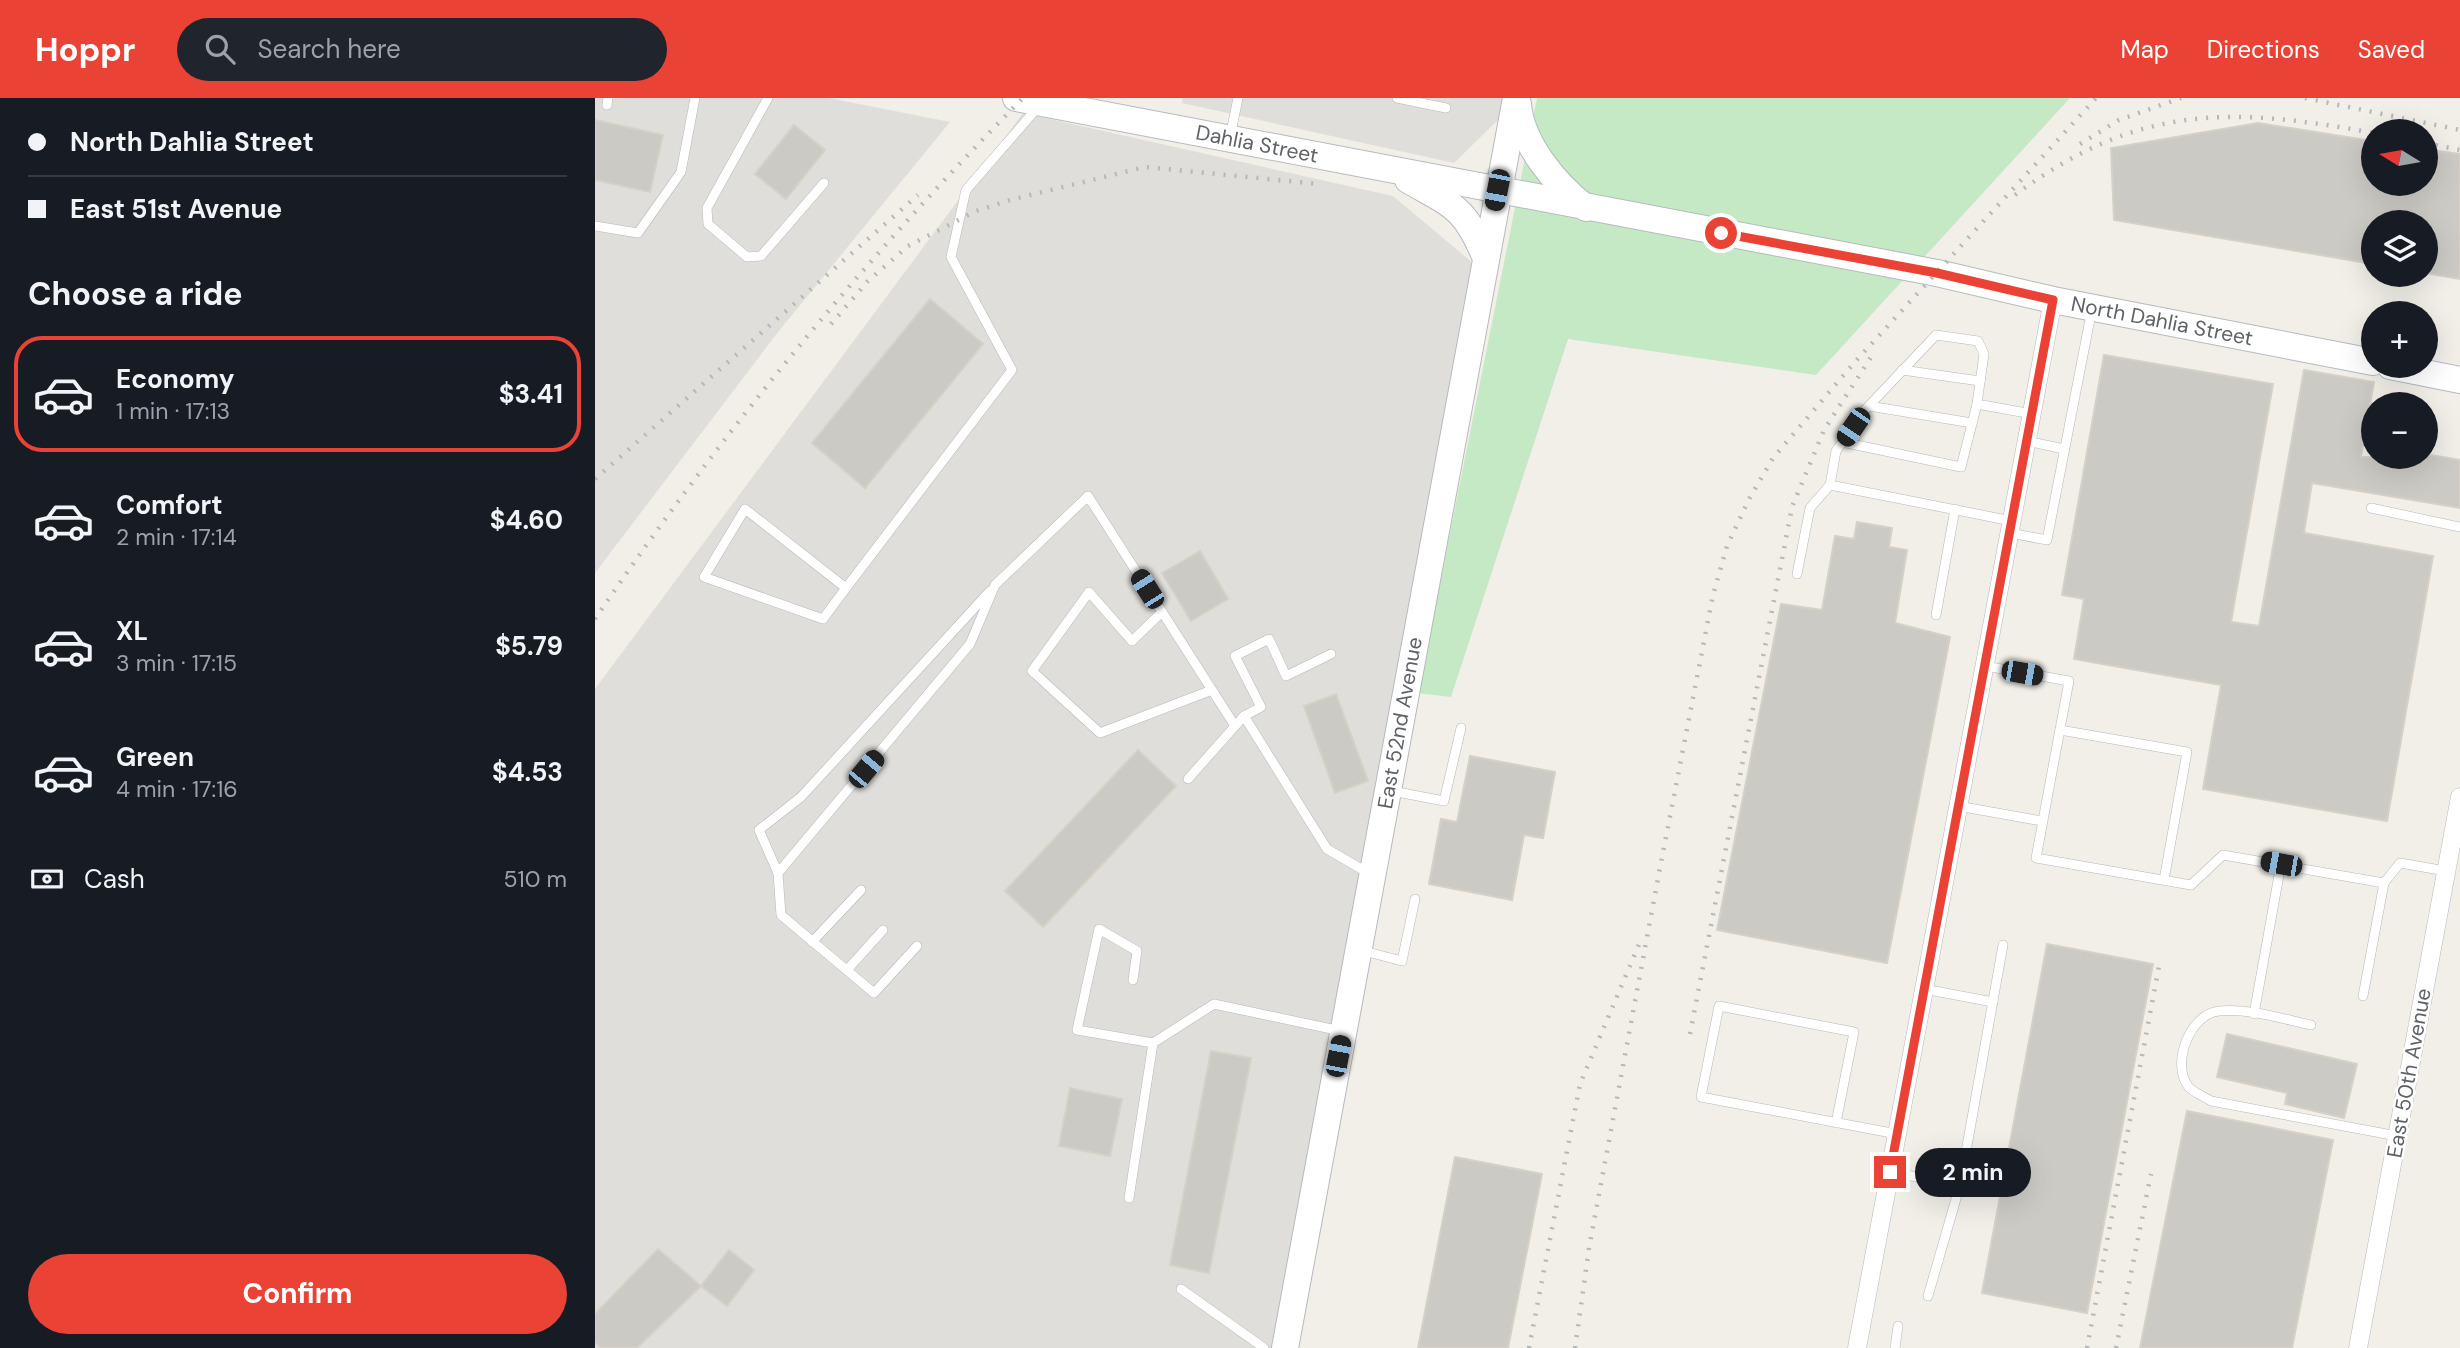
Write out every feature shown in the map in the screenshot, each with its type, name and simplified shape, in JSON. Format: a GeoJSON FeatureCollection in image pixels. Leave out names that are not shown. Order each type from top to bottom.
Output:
{"type":"FeatureCollection","features":[{"type":"Feature","properties":{"kind":"street","name":"East 52nd Avenue"},"geometry":{"type":"LineString","coordinates":[[1285,1348],[1497,190],[1517,98]]}},
{"type":"Feature","properties":{"kind":"street"},"geometry":{"type":"LineString","coordinates":[[1517,98],[1523,134],[1563,188],[1586,208]]}},
{"type":"Feature","properties":{"kind":"street","name":"Dahlia Street"},"geometry":{"type":"LineString","coordinates":[[1029,100],[1497,190]]}},
{"type":"Feature","properties":{"kind":"street"},"geometry":{"type":"LineString","coordinates":[[1374,166],[1402,177],[1460,211],[1468,220],[1485,256]]}},
{"type":"Feature","properties":{"kind":"street","name":"North Dahlia Street"},"geometry":{"type":"LineString","coordinates":[[1497,190],[1937,273],[2053,300],[2361,360]]}},
{"type":"Feature","properties":{"kind":"street"},"geometry":{"type":"LineString","coordinates":[[1857,1348],[2053,300]]}},
{"type":"Feature","properties":{"kind":"street"},"geometry":{"type":"LineString","coordinates":[[2438,376],[2460,380]]}},
{"type":"Feature","properties":{"kind":"street","name":"East 50th Avenue"},"geometry":{"type":"LineString","coordinates":[[2358,1348],[2460,797]]}},
{"type":"Feature","properties":{"kind":"lane"},"geometry":{"type":"LineString","coordinates":[[595,226],[638,233],[681,172],[695,98]]}},
{"type":"Feature","properties":{"kind":"lane"},"geometry":{"type":"LineString","coordinates":[[768,98],[707,208],[708,224],[747,257],[761,256],[824,183]]}},
{"type":"Feature","properties":{"kind":"lane"},"geometry":{"type":"LineString","coordinates":[[1230,139],[1238,98]]}},
{"type":"Feature","properties":{"kind":"lane"},"geometry":{"type":"LineString","coordinates":[[1397,98],[1446,108]]}},
{"type":"Feature","properties":{"kind":"lane"},"geometry":{"type":"LineString","coordinates":[[846,588],[745,509],[704,577],[823,619],[1011,370],[951,257],[966,190],[1029,100]]}},
{"type":"Feature","properties":{"kind":"lane"},"geometry":{"type":"LineString","coordinates":[[1830,485],[1955,509],[2047,540],[2092,307]]}},
{"type":"Feature","properties":{"kind":"lane"},"geometry":{"type":"LineString","coordinates":[[1797,574],[1810,508],[1830,485],[1836,451],[1842,442],[1869,406],[1936,335],[1978,341],[1984,354],[1977,404],[1961,467],[1842,442]]}},
{"type":"Feature","properties":{"kind":"lane"},"geometry":{"type":"LineString","coordinates":[[1902,370],[1980,381]]}},
{"type":"Feature","properties":{"kind":"lane"},"geometry":{"type":"LineString","coordinates":[[1977,404],[2032,414]]}},
{"type":"Feature","properties":{"kind":"lane"},"geometry":{"type":"LineString","coordinates":[[1869,406],[1972,423]]}},
{"type":"Feature","properties":{"kind":"lane"},"geometry":{"type":"LineString","coordinates":[[2027,441],[2064,449]]}},
{"type":"Feature","properties":{"kind":"lane"},"geometry":{"type":"LineString","coordinates":[[917,946],[874,993],[781,915],[778,873],[759,830],[801,797],[995,585],[1088,496],[1235,726]]}},
{"type":"Feature","properties":{"kind":"lane"},"geometry":{"type":"LineString","coordinates":[[2371,508],[2460,527]]}},
{"type":"Feature","properties":{"kind":"lane"},"geometry":{"type":"LineString","coordinates":[[1936,615],[1955,509]]}},
{"type":"Feature","properties":{"kind":"lane"},"geometry":{"type":"LineString","coordinates":[[778,873],[970,644],[995,585]]}},
{"type":"Feature","properties":{"kind":"lane"},"geometry":{"type":"LineString","coordinates":[[1162,612],[1132,640],[1089,592],[1032,671],[1100,733],[1212,690]]}},
{"type":"Feature","properties":{"kind":"lane"},"geometry":{"type":"LineString","coordinates":[[1188,779],[1244,716],[1261,707],[1235,656],[1269,639],[1286,676],[1331,654]]}},
{"type":"Feature","properties":{"kind":"lane"},"geometry":{"type":"LineString","coordinates":[[1985,666],[2069,681],[2036,858],[2191,885],[2223,855],[2384,883]]}},
{"type":"Feature","properties":{"kind":"lane"},"geometry":{"type":"LineString","coordinates":[[1244,716],[1327,849],[1372,875]]}},
{"type":"Feature","properties":{"kind":"lane"},"geometry":{"type":"LineString","coordinates":[[1387,790],[1444,801],[1461,728]]}},
{"type":"Feature","properties":{"kind":"lane"},"geometry":{"type":"LineString","coordinates":[[2060,730],[2187,752],[2164,880]]}},
{"type":"Feature","properties":{"kind":"lane"},"geometry":{"type":"LineString","coordinates":[[1958,806],[2042,821]]}},
{"type":"Feature","properties":{"kind":"lane"},"geometry":{"type":"LineString","coordinates":[[2363,996],[2384,883],[2400,863],[2446,872]]}},
{"type":"Feature","properties":{"kind":"lane"},"geometry":{"type":"LineString","coordinates":[[2254,1014],[2281,864]]}},
{"type":"Feature","properties":{"kind":"lane"},"geometry":{"type":"LineString","coordinates":[[813,942],[861,890]]}},
{"type":"Feature","properties":{"kind":"lane"},"geometry":{"type":"LineString","coordinates":[[1358,950],[1402,961],[1415,899]]}},
{"type":"Feature","properties":{"kind":"lane"},"geometry":{"type":"LineString","coordinates":[[1133,980],[1137,951],[1099,929],[1077,1030],[1153,1043],[1214,1004],[1343,1031]]}},
{"type":"Feature","properties":{"kind":"lane"},"geometry":{"type":"LineString","coordinates":[[847,970],[883,930]]}},
{"type":"Feature","properties":{"kind":"lane"},"geometry":{"type":"LineString","coordinates":[[1929,1296],[1960,1185],[2003,945]]}},
{"type":"Feature","properties":{"kind":"lane"},"geometry":{"type":"LineString","coordinates":[[1924,989],[1993,1002]]}},
{"type":"Feature","properties":{"kind":"lane"},"geometry":{"type":"LineString","coordinates":[[1836,1123],[1854,1032],[1719,1006],[1701,1097],[1836,1123],[1897,1134]]}},
{"type":"Feature","properties":{"kind":"lane"},"geometry":{"type":"LineString","coordinates":[[2311,1025],[2254,1014],[2216,1011],[2199,1021],[2186,1041],[2181,1065],[2188,1087],[2211,1101],[2397,1136]]}},
{"type":"Feature","properties":{"kind":"lane"},"geometry":{"type":"LineString","coordinates":[[1129,1198],[1153,1043]]}},
{"type":"Feature","properties":{"kind":"lane"},"geometry":{"type":"LineString","coordinates":[[1890,1172],[1960,1185]]}},
{"type":"Feature","properties":{"kind":"lane"},"geometry":{"type":"LineString","coordinates":[[1181,1289],[1265,1348]]}},
{"type":"Feature","properties":{"kind":"lane"},"geometry":{"type":"LineString","coordinates":[[1895,1348],[1898,1326]]}},
{"type":"Feature","properties":{"kind":"shaded area"},"geometry":{"type":"Polygon","coordinates":[[[595,98],[829,98],[950,122],[778,332],[595,573],[595,98]]]}},
{"type":"Feature","properties":{"kind":"shaded area"},"geometry":{"type":"Polygon","coordinates":[[[1183,98],[1505,98],[1501,117],[1454,163],[1182,103],[1183,98]]]}},
{"type":"Feature","properties":{"kind":"shaded area"},"geometry":{"type":"Polygon","coordinates":[[[1023,113],[1393,196],[1474,264],[1271,1348],[595,1348],[595,689],[1023,113]]]}},
{"type":"Feature","properties":{"kind":"green space"},"geometry":{"type":"Polygon","coordinates":[[[1537,98],[2070,98],[1816,375],[1568,339],[1451,697],[1418,693],[1537,98]]]}},
{"type":"Feature","properties":{"kind":"building"},"geometry":{"type":"Polygon","coordinates":[[[595,120],[663,135],[650,192],[595,180],[595,120]]]}},
{"type":"Feature","properties":{"kind":"building"},"geometry":{"type":"Polygon","coordinates":[[[2258,123],[2361,139],[2361,196],[2438,196],[2438,151],[2460,154],[2460,279],[2438,275],[2438,210],[2361,210],[2361,262],[2114,220],[2111,148],[2258,123]]]}},
{"type":"Feature","properties":{"kind":"building"},"geometry":{"type":"Polygon","coordinates":[[[794,125],[825,150],[786,199],[755,174],[794,125]]]}},
{"type":"Feature","properties":{"kind":"building"},"geometry":{"type":"Polygon","coordinates":[[[930,299],[983,344],[865,488],[812,443],[930,299]]]}},
{"type":"Feature","properties":{"kind":"building"},"geometry":{"type":"Polygon","coordinates":[[[2104,355],[2273,384],[2231,622],[2259,626],[2304,370],[2374,382],[2372,392],[2361,392],[2361,469],[2438,469],[2438,456],[2460,460],[2460,508],[2312,483],[2304,533],[2433,556],[2387,821],[2203,789],[2221,685],[2074,659],[2084,599],[2062,595],[2104,355]]]}},
{"type":"Feature","properties":{"kind":"building"},"geometry":{"type":"Polygon","coordinates":[[[1857,522],[1892,528],[1889,547],[1907,550],[1895,623],[1950,637],[1887,963],[1717,930],[1781,604],[1822,610],[1835,536],[1854,539],[1857,522]]]}},
{"type":"Feature","properties":{"kind":"building"},"geometry":{"type":"Polygon","coordinates":[[[1200,551],[1228,599],[1191,621],[1162,573],[1200,551]]]}},
{"type":"Feature","properties":{"kind":"building"},"geometry":{"type":"Polygon","coordinates":[[[1336,694],[1368,781],[1335,793],[1304,706],[1336,694]]]}},
{"type":"Feature","properties":{"kind":"building"},"geometry":{"type":"Polygon","coordinates":[[[1138,750],[1176,786],[1043,927],[1005,891],[1138,750]]]}},
{"type":"Feature","properties":{"kind":"building"},"geometry":{"type":"Polygon","coordinates":[[[1470,756],[1555,772],[1543,838],[1524,835],[1512,900],[1429,884],[1441,819],[1457,822],[1470,756]]]}},
{"type":"Feature","properties":{"kind":"building"},"geometry":{"type":"Polygon","coordinates":[[[2047,944],[2153,964],[2087,1313],[1982,1293],[2047,944]]]}},
{"type":"Feature","properties":{"kind":"building"},"geometry":{"type":"Polygon","coordinates":[[[2227,1034],[2357,1064],[2344,1118],[2285,1104],[2287,1093],[2217,1077],[2227,1034]]]}},
{"type":"Feature","properties":{"kind":"building"},"geometry":{"type":"Polygon","coordinates":[[[1211,1051],[1251,1058],[1209,1273],[1170,1265],[1211,1051]]]}},
{"type":"Feature","properties":{"kind":"building"},"geometry":{"type":"Polygon","coordinates":[[[1070,1088],[1122,1099],[1110,1156],[1059,1146],[1070,1088]]]}},
{"type":"Feature","properties":{"kind":"building"},"geometry":{"type":"Polygon","coordinates":[[[2187,1111],[2333,1140],[2292,1348],[2140,1348],[2187,1111]]]}},
{"type":"Feature","properties":{"kind":"building"},"geometry":{"type":"Polygon","coordinates":[[[1455,1157],[1542,1174],[1508,1348],[1418,1348],[1455,1157]]]}},
{"type":"Feature","properties":{"kind":"building"},"geometry":{"type":"Polygon","coordinates":[[[658,1249],[701,1286],[637,1348],[601,1348],[595,1342],[595,1314],[658,1249]]]}},
{"type":"Feature","properties":{"kind":"building"},"geometry":{"type":"Polygon","coordinates":[[[729,1250],[754,1270],[727,1306],[701,1286],[729,1250]]]}},
{"type":"Feature","properties":{"kind":"railway"},"geometry":{"type":"LineString","coordinates":[[595,619],[693,481],[797,349],[907,221],[1023,98]]}},
{"type":"Feature","properties":{"kind":"railway"},"geometry":{"type":"LineString","coordinates":[[1575,1348],[1589,1248],[1659,873],[1713,595],[1727,546],[1749,499],[1773,458],[1854,363],[2096,98]]}},
{"type":"Feature","properties":{"kind":"railway"},"geometry":{"type":"LineString","coordinates":[[2080,144],[2119,120],[2181,98]]}},
{"type":"Feature","properties":{"kind":"railway"},"geometry":{"type":"LineString","coordinates":[[2305,98],[2460,130]]}},
{"type":"Feature","properties":{"kind":"railway"},"geometry":{"type":"LineString","coordinates":[[2015,195],[2059,165],[2102,144],[2144,129],[2186,120],[2229,117],[2274,119],[2361,131]]}},
{"type":"Feature","properties":{"kind":"railway"},"geometry":{"type":"LineString","coordinates":[[2438,146],[2460,150]]}},
{"type":"Feature","properties":{"kind":"railway"},"geometry":{"type":"LineString","coordinates":[[831,324],[868,281],[908,246],[976,211],[1010,200],[1145,167],[1319,184]]}},
{"type":"Feature","properties":{"kind":"railway"},"geometry":{"type":"LineString","coordinates":[[595,479],[918,195]]}},
{"type":"Feature","properties":{"kind":"railway"},"geometry":{"type":"LineString","coordinates":[[1690,1034],[1792,507],[1824,430],[1873,354]]}},
{"type":"Feature","properties":{"kind":"railway"},"geometry":{"type":"LineString","coordinates":[[1529,1348],[1580,1084],[1640,942]]}},
{"type":"Feature","properties":{"kind":"railway"},"geometry":{"type":"LineString","coordinates":[[2087,1348],[2159,966]]}},
{"type":"Feature","properties":{"kind":"railway"},"geometry":{"type":"LineString","coordinates":[[2116,1348],[2151,1174]]}},
{"type":"Feature","properties":{"kind":"route"},"geometry":{"type":"LineString","coordinates":[[1721,233],[1937,273],[2053,300],[1890,1172]]}}]}
